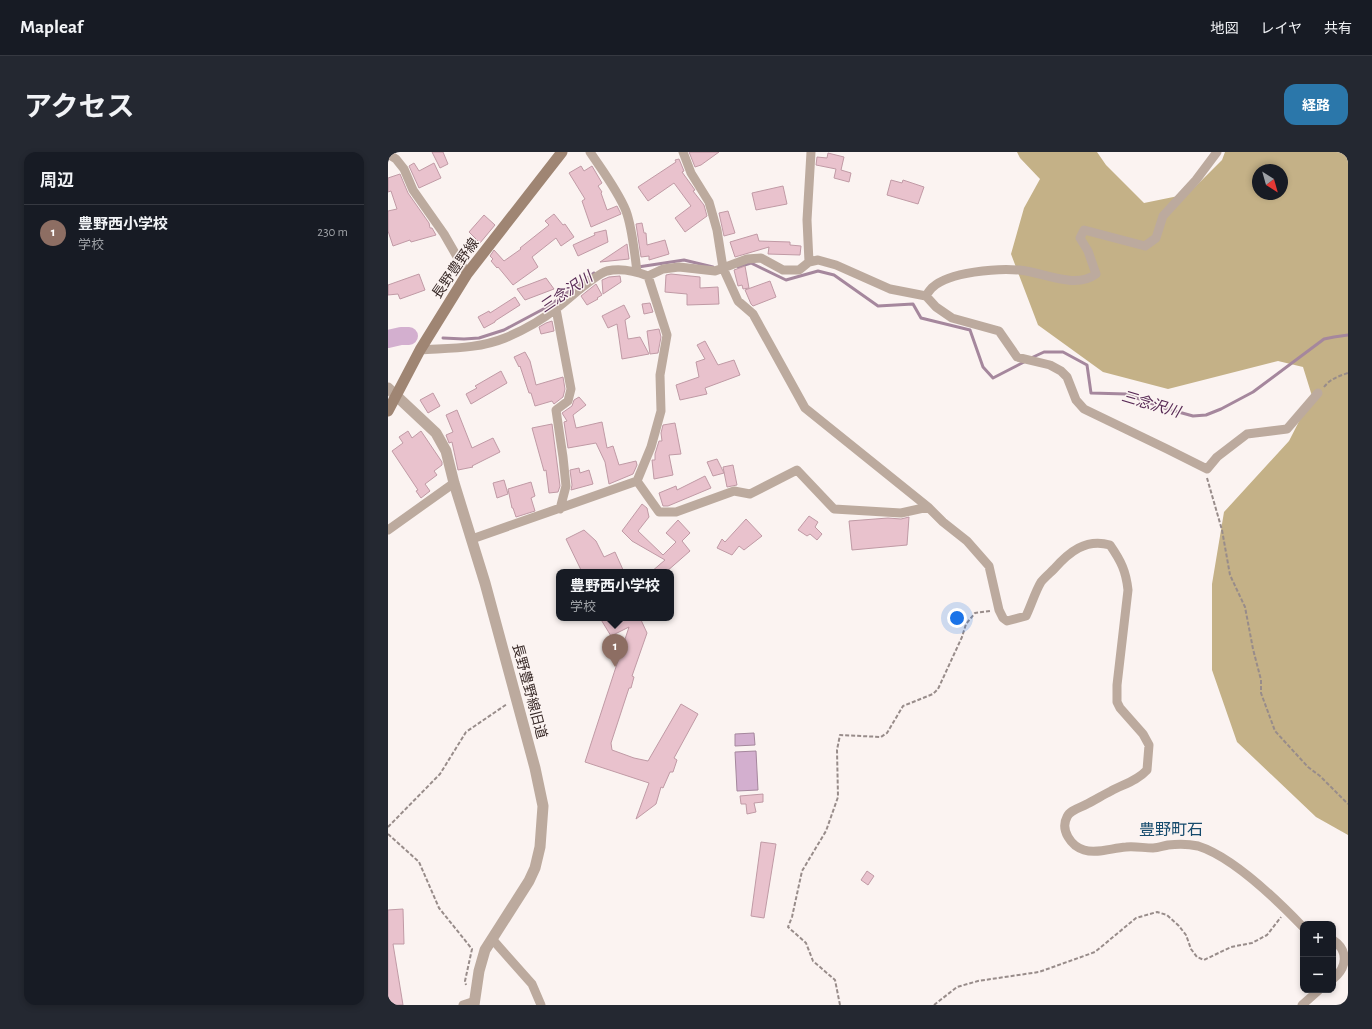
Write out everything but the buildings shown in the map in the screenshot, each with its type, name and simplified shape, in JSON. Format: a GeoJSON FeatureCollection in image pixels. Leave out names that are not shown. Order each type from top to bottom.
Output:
{"type":"FeatureCollection","features":[{"type":"Feature","properties":{"kind":"main road","name":"長野豊野線"},"geometry":{"type":"LineString","coordinates":[[388,411],[392,392],[467,274],[562,152]]}},
{"type":"Feature","properties":{"kind":"street"},"geometry":{"type":"LineString","coordinates":[[590,152],[609,180],[626,211],[632,235],[636,268]]}},
{"type":"Feature","properties":{"kind":"street"},"geometry":{"type":"LineString","coordinates":[[683,152],[691,173],[709,202],[723,268],[738,301],[753,314],[805,408],[928,507],[943,522],[967,541],[989,566],[999,610],[1003,618],[1007,621],[1026,616],[1041,583],[1066,555],[1089,544],[1100,542],[1110,545],[1124,567],[1128,590],[1116,702],[1144,734],[1149,745],[1147,770],[1140,777],[1073,810],[1067,816],[1065,832],[1074,846],[1091,852],[1126,846],[1155,848],[1183,844],[1197,846],[1212,852],[1227,861],[1254,881],[1287,910],[1300,925]]}},
{"type":"Feature","properties":{"kind":"street"},"geometry":{"type":"LineString","coordinates":[[809,262],[807,220],[811,152]]}},
{"type":"Feature","properties":{"kind":"street"},"geometry":{"type":"LineString","coordinates":[[926,296],[934,286],[954,276],[980,272],[1019,270],[1072,280],[1084,280],[1091,277],[1096,274],[1088,251],[1080,238],[1084,230],[1145,246],[1156,238],[1163,216],[1196,180],[1217,152]]}},
{"type":"Feature","properties":{"kind":"street"},"geometry":{"type":"LineString","coordinates":[[388,154],[396,158],[404,169],[413,190],[444,234],[467,274]]}},
{"type":"Feature","properties":{"kind":"street"},"geometry":{"type":"LineString","coordinates":[[648,276],[663,269],[678,267],[715,272],[747,259],[761,258],[783,270],[799,270],[809,262],[818,260],[836,265],[890,289],[926,296],[936,307],[952,318],[999,331],[1017,357],[1050,365],[1061,371],[1067,377],[1076,400],[1084,409],[1207,469],[1217,457],[1247,434],[1287,429],[1318,393]]}},
{"type":"Feature","properties":{"kind":"street"},"geometry":{"type":"LineString","coordinates":[[420,350],[487,345],[523,330],[556,309],[584,286],[605,272],[636,268],[648,276],[667,335],[660,375],[661,411],[651,447],[637,481],[472,539]]}},
{"type":"Feature","properties":{"kind":"street"},"geometry":{"type":"LineString","coordinates":[[556,309],[571,389],[568,401],[556,410],[566,486],[560,509]]}},
{"type":"Feature","properties":{"kind":"street","name":"長野豊野線旧道"},"geometry":{"type":"LineString","coordinates":[[392,392],[436,433],[446,451],[454,483],[485,583],[535,768],[543,806],[540,847],[535,868],[529,881],[493,940],[485,950],[479,971],[474,1003]]}},
{"type":"Feature","properties":{"kind":"street"},"geometry":{"type":"LineString","coordinates":[[637,481],[659,512],[676,512],[734,491],[750,494],[797,470],[834,509],[901,513],[928,507]]}},
{"type":"Feature","properties":{"kind":"street"},"geometry":{"type":"LineString","coordinates":[[388,530],[454,483]]}},
{"type":"Feature","properties":{"kind":"street"},"geometry":{"type":"LineString","coordinates":[[493,940],[532,984],[541,1005]]}},
{"type":"Feature","properties":{"kind":"street"},"geometry":{"type":"LineString","coordinates":[[1336,942],[1345,950],[1347,960],[1345,968],[1336,976]]}},
{"type":"Feature","properties":{"kind":"street"},"geometry":{"type":"LineString","coordinates":[[1302,1005],[1316,993]]}},
{"type":"Feature","properties":{"kind":"street"},"geometry":{"type":"LineString","coordinates":[[463,1005],[474,1003]]}},
{"type":"Feature","properties":{"kind":"path"},"geometry":{"type":"LineString","coordinates":[[1318,393],[1328,382],[1337,376],[1348,372]]}},
{"type":"Feature","properties":{"kind":"path"},"geometry":{"type":"LineString","coordinates":[[1207,469],[1207,481],[1213,495],[1222,530],[1230,575],[1245,607],[1261,680],[1261,693],[1275,731],[1308,767],[1320,776],[1348,804]]}},
{"type":"Feature","properties":{"kind":"path"},"geometry":{"type":"LineString","coordinates":[[840,1005],[834,980],[813,961],[806,943],[788,927],[792,917],[802,871],[826,831],[838,797],[836,750],[840,735],[880,737],[886,733],[903,706],[933,694],[938,689],[962,637],[966,624],[975,613],[999,610]]}},
{"type":"Feature","properties":{"kind":"path"},"geometry":{"type":"LineString","coordinates":[[388,827],[440,774],[466,732],[516,698]]}},
{"type":"Feature","properties":{"kind":"path"},"geometry":{"type":"LineString","coordinates":[[388,834],[419,862],[439,908],[472,949],[465,981],[468,990],[476,989]]}},
{"type":"Feature","properties":{"kind":"path"},"geometry":{"type":"LineString","coordinates":[[934,1005],[957,987],[978,981],[1039,972],[1095,952],[1136,918],[1156,912],[1167,915],[1179,926],[1186,935],[1191,950],[1197,957],[1204,960],[1231,946],[1252,943],[1267,935],[1287,910]]}},
{"type":"Feature","properties":{"kind":"shaded area"},"geometry":{"type":"Polygon","coordinates":[[[1017,152],[1097,152],[1106,165],[1144,203],[1188,194],[1222,160],[1225,152],[1348,152],[1348,835],[1316,817],[1237,742],[1212,670],[1212,584],[1224,512],[1289,441],[1312,396],[1303,367],[1278,361],[1168,389],[1103,372],[1038,325],[1011,254],[1024,208],[1040,179],[1020,158],[1017,152]]]}},
{"type":"Feature","properties":{"kind":"shaded area"},"geometry":{"type":"Polygon","coordinates":[[[754,733],[755,745],[735,746],[735,734],[754,733]]]}},
{"type":"Feature","properties":{"kind":"shaded area"},"geometry":{"type":"Polygon","coordinates":[[[756,751],[758,790],[737,791],[735,752],[756,751]]]}},
{"type":"Feature","properties":{"kind":"waterway","name":"三念沢川"},"geometry":{"type":"LineString","coordinates":[[638,267],[684,260],[713,267]]}},
{"type":"Feature","properties":{"kind":"waterway","name":"三念沢川"},"geometry":{"type":"LineString","coordinates":[[738,267],[751,263],[786,280],[818,271],[834,275],[878,306],[913,304],[921,318],[970,330],[983,367],[993,378],[1026,361]]}},
{"type":"Feature","properties":{"kind":"waterway","name":"三念沢川"},"geometry":{"type":"LineString","coordinates":[[443,338],[479,338],[504,330],[549,306],[594,273]]}},
{"type":"Feature","properties":{"kind":"waterway","name":"三念沢川"},"geometry":{"type":"LineString","coordinates":[[1031,358],[1044,352],[1063,352],[1087,365],[1091,393],[1126,394],[1164,408],[1193,416],[1206,415],[1221,409],[1253,392],[1324,339],[1348,335]]}},
{"type":"Feature","properties":{"kind":"waterway","name":"三念沢川"},"geometry":{"type":"LineString","coordinates":[[388,339],[409,336]]}},
{"type":"Feature","properties":{"kind":"place","name":"豊野西小学校"},"geometry":{"type":"Point","coordinates":[615,667]}},
{"type":"Feature","properties":{"kind":"district","name":"豊野町石"},"geometry":{"type":"Point","coordinates":[1171,829]}}]}
